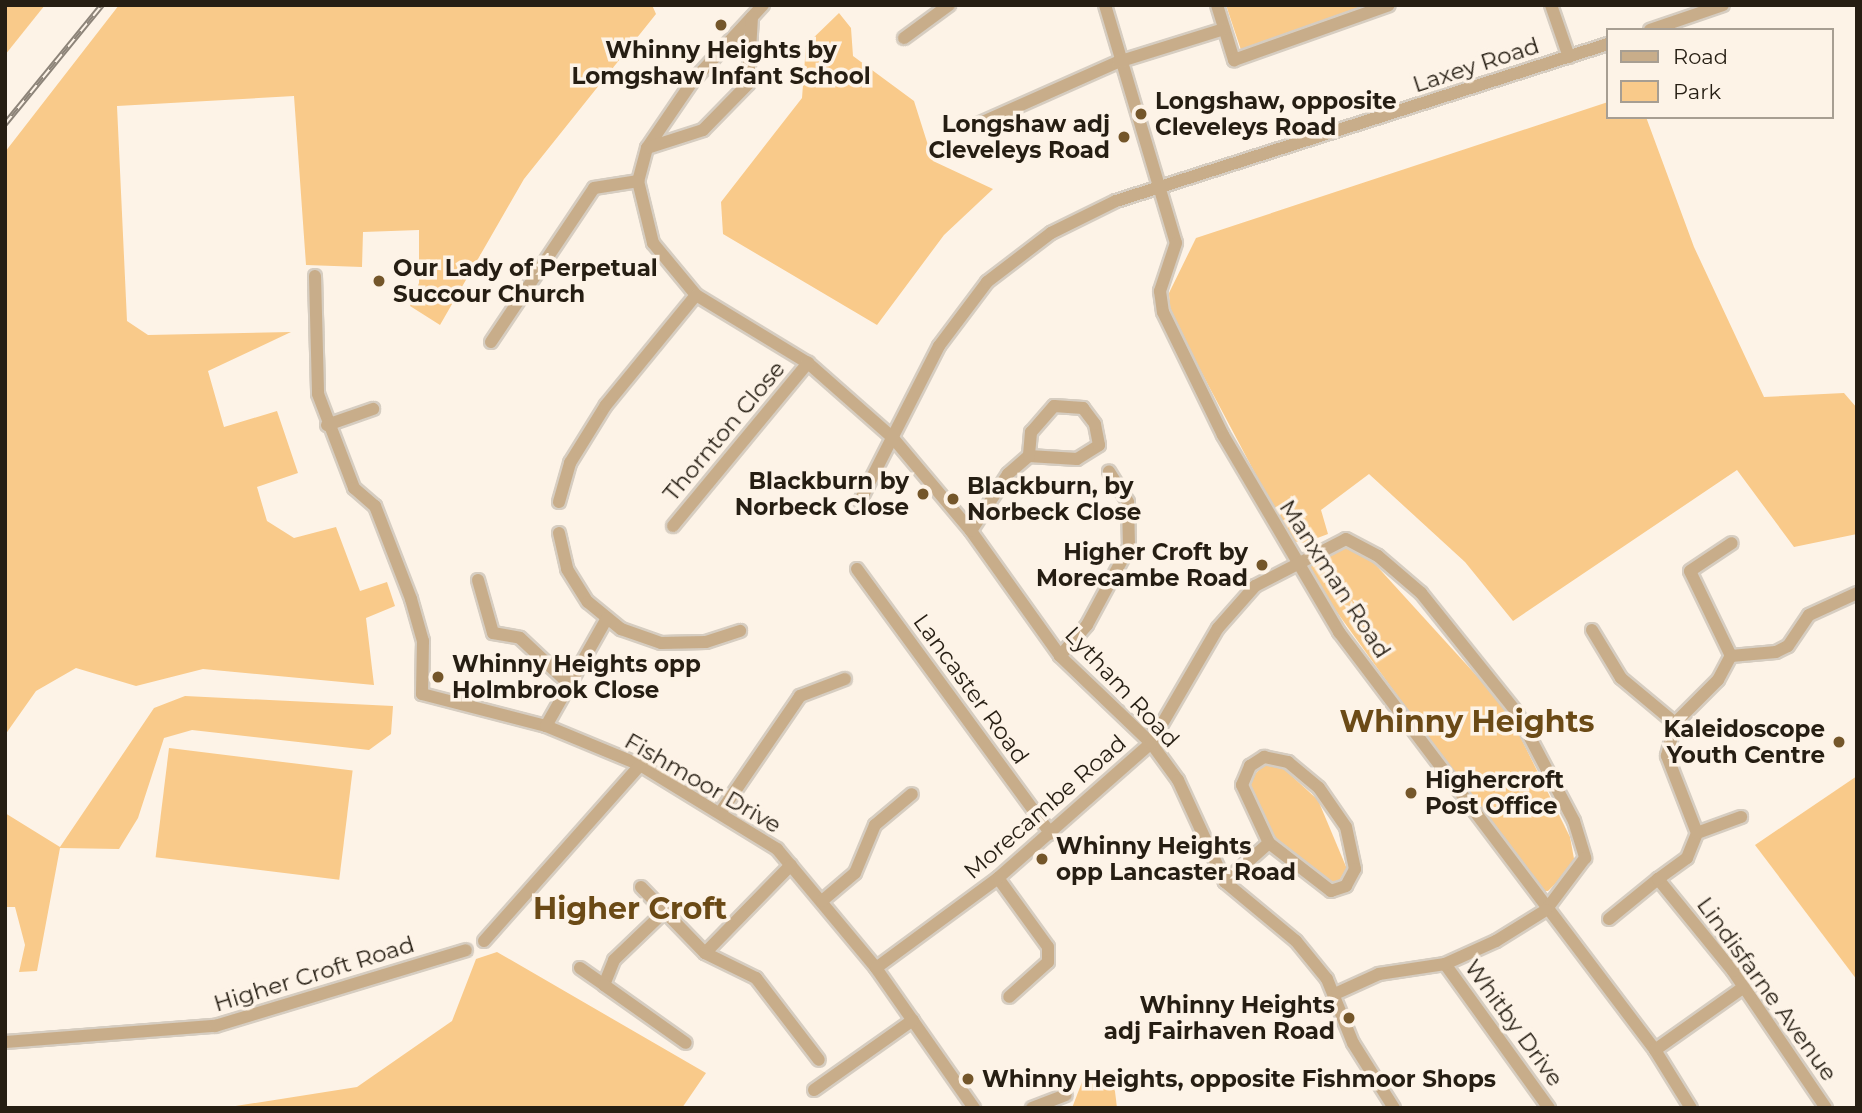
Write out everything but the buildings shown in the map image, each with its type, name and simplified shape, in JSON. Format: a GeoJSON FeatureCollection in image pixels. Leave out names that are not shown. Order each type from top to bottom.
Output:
{"type":"FeatureCollection","features":[{"type":"Feature","properties":{"kind":"street"},"geometry":{"type":"LineString","coordinates":[[491,342],[593,188],[638,181],[647,148],[692,82],[763,5]]}},
{"type":"Feature","properties":{"kind":"street"},"geometry":{"type":"LineString","coordinates":[[904,38],[949,5]]}},
{"type":"Feature","properties":{"kind":"street","name":"Manxman Road"},"geometry":{"type":"LineString","coordinates":[[1105,5],[1118,62],[1156,190],[1176,243],[1160,291],[1163,312],[1223,435],[1294,560],[1339,632],[1546,910],[1655,1050],[1691,1108]]}},
{"type":"Feature","properties":{"kind":"street"},"geometry":{"type":"LineString","coordinates":[[1217,5],[1234,60],[1389,5]]}},
{"type":"Feature","properties":{"kind":"street"},"geometry":{"type":"LineString","coordinates":[[1551,5],[1569,57]]}},
{"type":"Feature","properties":{"kind":"street"},"geometry":{"type":"LineString","coordinates":[[1656,28],[1723,5]]}},
{"type":"Feature","properties":{"kind":"street"},"geometry":{"type":"LineString","coordinates":[[647,148],[704,130],[748,84],[752,17]]}},
{"type":"Feature","properties":{"kind":"street"},"geometry":{"type":"LineString","coordinates":[[978,124],[1118,62],[1224,29]]}},
{"type":"Feature","properties":{"kind":"street","name":"Laxey Road"},"geometry":{"type":"LineString","coordinates":[[860,501],[939,346],[986,282],[1051,233],[1116,201],[1606,45]]}},
{"type":"Feature","properties":{"kind":"street","name":"Lytham Road"},"geometry":{"type":"LineString","coordinates":[[638,181],[653,243],[696,295],[808,363],[893,438],[971,531],[1060,656],[1151,743],[1178,780],[1225,882],[1296,941],[1337,993],[1353,1042],[1394,1108]]}},
{"type":"Feature","properties":{"kind":"street"},"geometry":{"type":"LineString","coordinates":[[315,276],[318,394],[327,425],[373,409]]}},
{"type":"Feature","properties":{"kind":"street"},"geometry":{"type":"LineString","coordinates":[[559,502],[570,463],[606,405],[696,295]]}},
{"type":"Feature","properties":{"kind":"street","name":"Thornton Close"},"geometry":{"type":"LineString","coordinates":[[673,526],[808,363]]}},
{"type":"Feature","properties":{"kind":"street"},"geometry":{"type":"LineString","coordinates":[[971,531],[1008,474],[1029,456],[1077,458],[1099,445],[1095,424],[1083,408],[1054,406],[1031,432],[1029,456]]}},
{"type":"Feature","properties":{"kind":"street","name":"Fishmoor Drive"},"geometry":{"type":"LineString","coordinates":[[327,425],[354,488],[375,506],[411,599],[423,642],[420,691],[546,726],[640,765],[720,813],[791,865],[876,968],[974,1108]]}},
{"type":"Feature","properties":{"kind":"street"},"geometry":{"type":"LineString","coordinates":[[1060,656],[1087,625],[1129,547],[1128,502],[1110,472]]}},
{"type":"Feature","properties":{"kind":"street"},"geometry":{"type":"LineString","coordinates":[[559,533],[567,569],[607,618],[661,643],[706,642],[740,631]]}},
{"type":"Feature","properties":{"kind":"street","name":"Morecambe Road"},"geometry":{"type":"LineString","coordinates":[[876,968],[998,878],[1151,743],[1218,628],[1255,586],[1294,560],[1346,539],[1378,556],[1420,593],[1517,713],[1574,821],[1585,858],[1546,910]]}},
{"type":"Feature","properties":{"kind":"street"},"geometry":{"type":"LineString","coordinates":[[1731,656],[1690,571],[1732,543]]}},
{"type":"Feature","properties":{"kind":"street","name":"Lancaster Road"},"geometry":{"type":"LineString","coordinates":[[857,569],[1051,834]]}},
{"type":"Feature","properties":{"kind":"street"},"geometry":{"type":"LineString","coordinates":[[478,580],[494,633],[520,638],[566,681]]}},
{"type":"Feature","properties":{"kind":"street"},"geometry":{"type":"LineString","coordinates":[[1731,656],[1776,652],[1788,646],[1809,614],[1857,593]]}},
{"type":"Feature","properties":{"kind":"street"},"geometry":{"type":"LineString","coordinates":[[546,726],[566,681],[607,618]]}},
{"type":"Feature","properties":{"kind":"street"},"geometry":{"type":"LineString","coordinates":[[1592,630],[1621,678],[1675,723]]}},
{"type":"Feature","properties":{"kind":"street"},"geometry":{"type":"LineString","coordinates":[[1609,919],[1687,858],[1697,833],[1667,756],[1675,723],[1718,680],[1731,656]]}},
{"type":"Feature","properties":{"kind":"street"},"geometry":{"type":"LineString","coordinates":[[720,813],[800,696],[845,679]]}},
{"type":"Feature","properties":{"kind":"street"},"geometry":{"type":"LineString","coordinates":[[1264,757],[1288,762],[1319,788],[1346,827],[1354,869],[1346,886],[1331,891],[1269,843],[1242,785],[1250,766],[1264,757]]}},
{"type":"Feature","properties":{"kind":"street"},"geometry":{"type":"LineString","coordinates":[[484,941],[640,765]]}},
{"type":"Feature","properties":{"kind":"street"},"geometry":{"type":"LineString","coordinates":[[822,901],[855,873],[875,825],[912,794]]}},
{"type":"Feature","properties":{"kind":"street"},"geometry":{"type":"LineString","coordinates":[[1697,833],[1741,817]]}},
{"type":"Feature","properties":{"kind":"street"},"geometry":{"type":"LineString","coordinates":[[1225,882],[1269,843]]}},
{"type":"Feature","properties":{"kind":"street"},"geometry":{"type":"LineString","coordinates":[[705,953],[791,865]]}},
{"type":"Feature","properties":{"kind":"street"},"geometry":{"type":"LineString","coordinates":[[998,878],[1048,947],[1048,962],[1009,997]]}},
{"type":"Feature","properties":{"kind":"street","name":"Lindisfarne Avenue"},"geometry":{"type":"LineString","coordinates":[[1658,879],[1744,987],[1826,1108]]}},
{"type":"Feature","properties":{"kind":"street"},"geometry":{"type":"LineString","coordinates":[[641,887],[705,953],[756,978],[819,1060]]}},
{"type":"Feature","properties":{"kind":"street"},"geometry":{"type":"LineString","coordinates":[[1337,993],[1379,974],[1445,964],[1546,910]]}},
{"type":"Feature","properties":{"kind":"street"},"geometry":{"type":"LineString","coordinates":[[604,985],[614,960],[664,912]]}},
{"type":"Feature","properties":{"kind":"street","name":"Higher Croft Road"},"geometry":{"type":"LineString","coordinates":[[5,1042],[215,1026],[466,950]]}},
{"type":"Feature","properties":{"kind":"street","name":"Whitby Drive"},"geometry":{"type":"LineString","coordinates":[[1445,964],[1549,1108]]}},
{"type":"Feature","properties":{"kind":"street"},"geometry":{"type":"LineString","coordinates":[[580,968],[685,1043]]}},
{"type":"Feature","properties":{"kind":"street"},"geometry":{"type":"LineString","coordinates":[[1655,1050],[1744,987]]}},
{"type":"Feature","properties":{"kind":"street"},"geometry":{"type":"LineString","coordinates":[[814,1090],[913,1020]]}},
{"type":"Feature","properties":{"kind":"street"},"geometry":{"type":"LineString","coordinates":[[1032,1108],[1066,1095]]}},
{"type":"Feature","properties":{"kind":"green space"},"geometry":{"type":"Polygon","coordinates":[[[5,5],[45,5],[5,55],[5,5]]]}},
{"type":"Feature","properties":{"kind":"green space"},"geometry":{"type":"Polygon","coordinates":[[[119,5],[652,5],[656,14],[524,179],[440,325],[410,306],[419,283],[419,230],[363,232],[362,267],[306,265],[294,96],[117,106],[127,321],[148,335],[291,332],[208,371],[224,427],[277,411],[298,473],[257,487],[267,521],[294,538],[336,527],[360,591],[387,582],[395,606],[366,618],[374,685],[203,669],[136,686],[76,668],[36,691],[5,735],[5,152],[119,5]]]}},
{"type":"Feature","properties":{"kind":"green space"},"geometry":{"type":"Polygon","coordinates":[[[1226,5],[1373,5],[1241,50],[1226,5]]]}},
{"type":"Feature","properties":{"kind":"green space"},"geometry":{"type":"Polygon","coordinates":[[[839,13],[851,28],[853,56],[914,101],[933,161],[993,189],[944,235],[877,325],[723,234],[721,202],[802,98],[806,45],[839,13]]]}},
{"type":"Feature","properties":{"kind":"green space"},"geometry":{"type":"Polygon","coordinates":[[[1606,103],[1606,119],[1647,119],[1694,247],[1764,397],[1844,393],[1857,408],[1857,534],[1794,547],[1737,470],[1513,621],[1465,562],[1369,474],[1321,510],[1328,534],[1304,543],[1291,541],[1170,313],[1169,293],[1196,238],[1606,103]]]}},
{"type":"Feature","properties":{"kind":"green space"},"geometry":{"type":"Polygon","coordinates":[[[1342,545],[1374,563],[1506,708],[1570,837],[1575,864],[1548,891],[1538,891],[1308,572],[1315,557],[1342,545]]]}},
{"type":"Feature","properties":{"kind":"green space"},"geometry":{"type":"Polygon","coordinates":[[[185,696],[393,706],[391,734],[369,750],[192,730],[164,738],[138,818],[119,849],[60,848],[37,971],[19,972],[25,945],[15,907],[5,907],[5,813],[60,847],[154,708],[185,696]]]}},
{"type":"Feature","properties":{"kind":"green space"},"geometry":{"type":"Polygon","coordinates":[[[169,748],[353,771],[339,880],[156,857],[169,748]]]}},
{"type":"Feature","properties":{"kind":"green space"},"geometry":{"type":"Polygon","coordinates":[[[1265,764],[1283,768],[1318,800],[1347,869],[1338,882],[1325,881],[1297,863],[1271,833],[1248,781],[1265,764]]]}},
{"type":"Feature","properties":{"kind":"green space"},"geometry":{"type":"Polygon","coordinates":[[[1857,776],[1857,980],[1755,845],[1857,776]]]}},
{"type":"Feature","properties":{"kind":"green space"},"geometry":{"type":"Polygon","coordinates":[[[497,952],[706,1073],[682,1108],[223,1108],[357,1087],[452,1021],[476,959],[497,952]]]}},
{"type":"Feature","properties":{"kind":"green space"},"geometry":{"type":"Polygon","coordinates":[[[1082,1082],[1114,1083],[1117,1108],[1072,1108],[1082,1082]]]}},
{"type":"Feature","properties":{"kind":"railway"},"geometry":{"type":"LineString","coordinates":[[5,124],[102,5]]}},
{"type":"Feature","properties":{"kind":"place","name":"Whinny Heights by Lomgshaw Infant School"},"geometry":{"type":"Point","coordinates":[721,25]}},
{"type":"Feature","properties":{"kind":"place","name":"Longshaw, opposite Cleveleys Road"},"geometry":{"type":"Point","coordinates":[1141,114]}},
{"type":"Feature","properties":{"kind":"place","name":"Longshaw adj Cleveleys Road"},"geometry":{"type":"Point","coordinates":[1124,137]}},
{"type":"Feature","properties":{"kind":"place","name":"Our Lady of Perpetual Succour Church"},"geometry":{"type":"Point","coordinates":[379,281]}},
{"type":"Feature","properties":{"kind":"place","name":"Blackburn by Norbeck Close"},"geometry":{"type":"Point","coordinates":[923,494]}},
{"type":"Feature","properties":{"kind":"place","name":"Blackburn, by Norbeck Close"},"geometry":{"type":"Point","coordinates":[953,499]}},
{"type":"Feature","properties":{"kind":"place","name":"Higher Croft by Morecambe Road"},"geometry":{"type":"Point","coordinates":[1262,565]}},
{"type":"Feature","properties":{"kind":"place","name":"Whinny Heights opp Holmbrook Close"},"geometry":{"type":"Point","coordinates":[438,677]}},
{"type":"Feature","properties":{"kind":"place","name":"Kaleidoscope Youth Centre"},"geometry":{"type":"Point","coordinates":[1839,742]}},
{"type":"Feature","properties":{"kind":"place","name":"Highercroft Post Office"},"geometry":{"type":"Point","coordinates":[1411,793]}},
{"type":"Feature","properties":{"kind":"place","name":"Whinny Heights opp Lancaster Road"},"geometry":{"type":"Point","coordinates":[1042,859]}},
{"type":"Feature","properties":{"kind":"place","name":"Whinny Heights adj Fairhaven Road"},"geometry":{"type":"Point","coordinates":[1349,1018]}},
{"type":"Feature","properties":{"kind":"place","name":"Whinny Heights, opposite Fishmoor Shops"},"geometry":{"type":"Point","coordinates":[968,1079]}},
{"type":"Feature","properties":{"kind":"district","name":"Whinny Heights"},"geometry":{"type":"Point","coordinates":[1467,722]}},
{"type":"Feature","properties":{"kind":"district","name":"Higher Croft"},"geometry":{"type":"Point","coordinates":[630,909]}}]}
